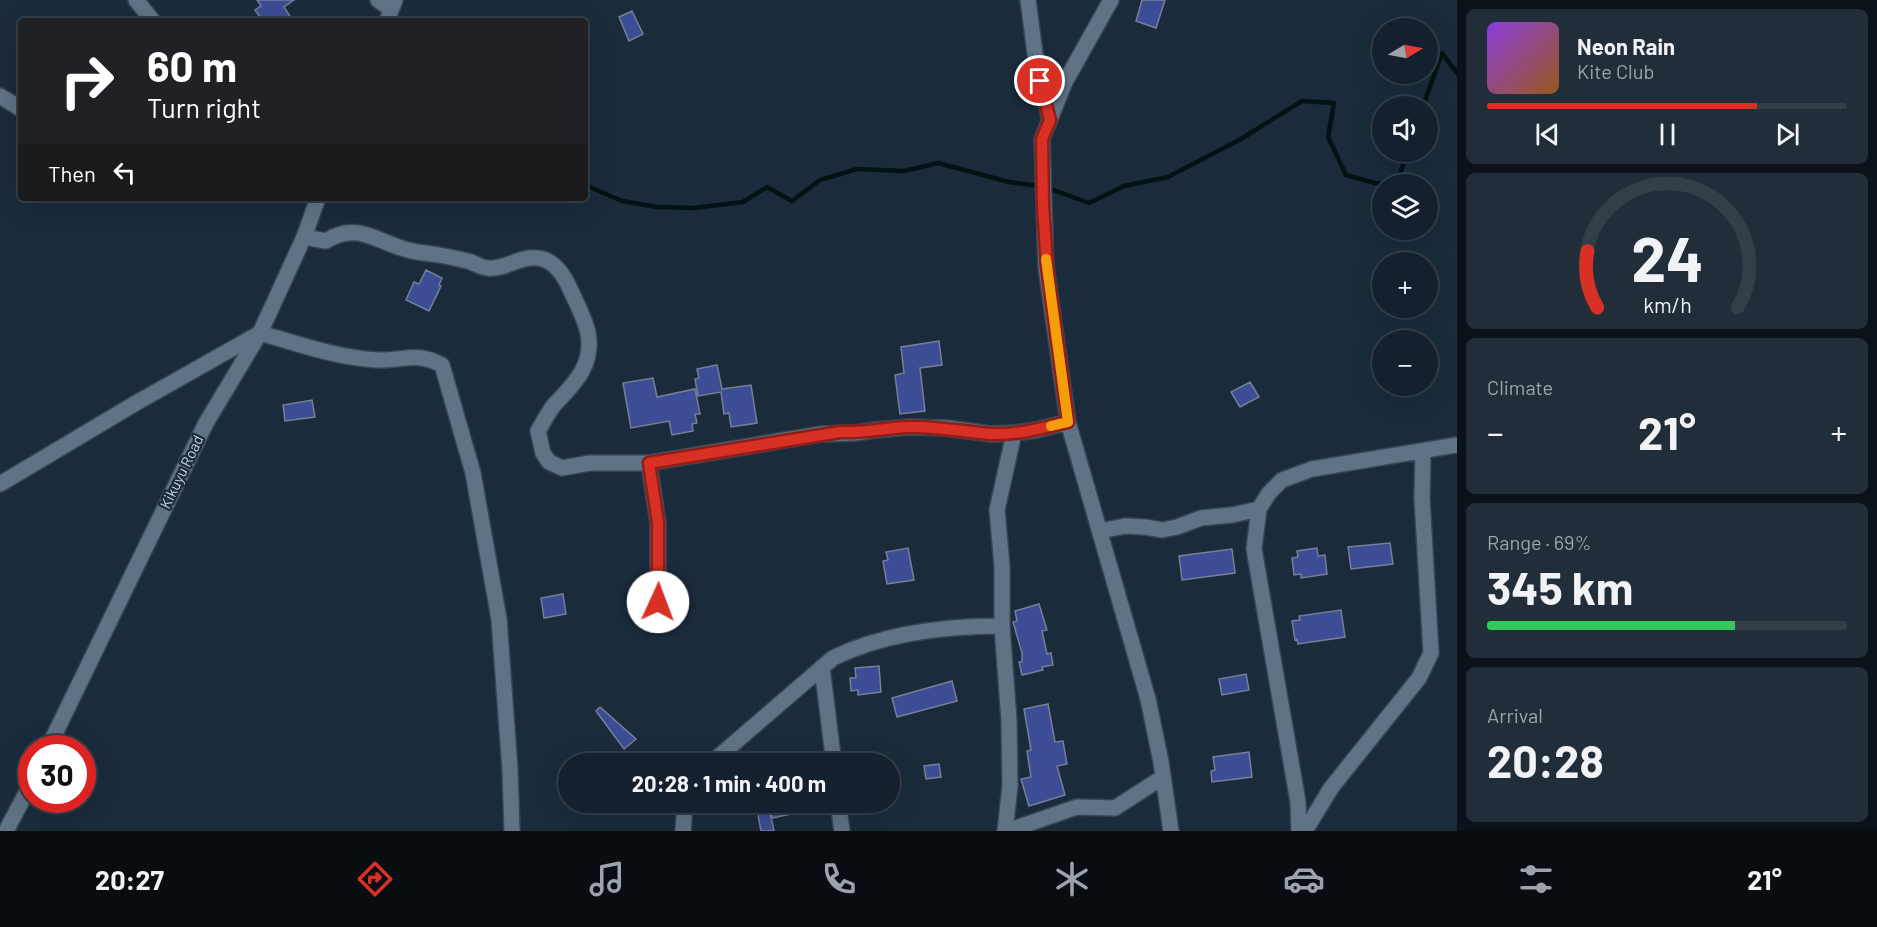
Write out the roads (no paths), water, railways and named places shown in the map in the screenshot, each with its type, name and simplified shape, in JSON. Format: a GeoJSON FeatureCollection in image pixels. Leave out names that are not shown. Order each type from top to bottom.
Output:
{"type":"FeatureCollection","features":[{"type":"Feature","properties":{"kind":"street"},"geometry":{"type":"LineString","coordinates":[[136,0],[151,18]]}},
{"type":"Feature","properties":{"kind":"street"},"geometry":{"type":"LineString","coordinates":[[378,0],[391,10]]}},
{"type":"Feature","properties":{"kind":"street"},"geometry":{"type":"LineString","coordinates":[[1028,0],[1036,61],[1050,120]]}},
{"type":"Feature","properties":{"kind":"street"},"geometry":{"type":"LineString","coordinates":[[1111,0],[1065,82],[1042,139],[1047,267],[1068,422],[1148,699],[1171,831]]}},
{"type":"Feature","properties":{"kind":"street"},"geometry":{"type":"LineString","coordinates":[[0,96],[18,107]]}},
{"type":"Feature","properties":{"kind":"street","name":"Kikuyu Road"},"geometry":{"type":"LineString","coordinates":[[54,735],[206,423],[260,333],[304,237],[317,201]]}},
{"type":"Feature","properties":{"kind":"street"},"geometry":{"type":"LineString","coordinates":[[304,237],[326,241],[337,234],[348,232],[365,234],[408,250],[451,257],[488,268],[503,267],[520,260],[538,258],[555,265],[567,282],[580,311],[588,334],[589,346],[588,360],[579,378],[553,405],[538,431],[543,453],[549,462],[562,468],[590,463],[649,463],[840,432],[855,433],[909,427],[947,428],[991,434],[1014,433],[1068,422]]}},
{"type":"Feature","properties":{"kind":"street"},"geometry":{"type":"LineString","coordinates":[[0,484],[260,333],[327,353],[379,360],[408,357],[430,358],[442,365],[473,473],[499,620],[512,831]]}},
{"type":"Feature","properties":{"kind":"street"},"geometry":{"type":"LineString","coordinates":[[1014,433],[997,510],[1002,566],[1002,626],[1009,721],[1010,786],[1006,831],[1077,807],[1115,808],[1163,777]]}},
{"type":"Feature","properties":{"kind":"street"},"geometry":{"type":"LineString","coordinates":[[1299,831],[1298,802],[1254,549],[1259,509],[1269,493],[1282,480],[1312,469],[1457,445]]}},
{"type":"Feature","properties":{"kind":"street"},"geometry":{"type":"LineString","coordinates":[[1305,831],[1330,788],[1419,678],[1431,653],[1422,498],[1423,451]]}},
{"type":"Feature","properties":{"kind":"street"},"geometry":{"type":"LineString","coordinates":[[649,463],[658,523],[658,602]]}},
{"type":"Feature","properties":{"kind":"street"},"geometry":{"type":"LineString","coordinates":[[1100,531],[1125,525],[1162,530],[1201,518],[1259,509]]}},
{"type":"Feature","properties":{"kind":"street"},"geometry":{"type":"LineString","coordinates":[[723,753],[833,657],[854,648],[894,637],[969,626],[1002,626]]}},
{"type":"Feature","properties":{"kind":"street"},"geometry":{"type":"LineString","coordinates":[[822,667],[833,753]]}},
{"type":"Feature","properties":{"kind":"street"},"geometry":{"type":"LineString","coordinates":[[6,831],[18,808]]}},
{"type":"Feature","properties":{"kind":"street"},"geometry":{"type":"LineString","coordinates":[[683,831],[684,813]]}},
{"type":"Feature","properties":{"kind":"street"},"geometry":{"type":"LineString","coordinates":[[840,813],[842,831]]}},
{"type":"Feature","properties":{"kind":"waterway"},"geometry":{"type":"LineString","coordinates":[[1427,96],[1442,53],[1457,73]]}},
{"type":"Feature","properties":{"kind":"waterway"},"geometry":{"type":"LineString","coordinates":[[1048,188],[1089,203],[1124,186],[1168,177],[1241,139],[1302,101],[1334,103],[1328,137],[1346,175],[1375,183],[1396,184],[1404,162]]}},
{"type":"Feature","properties":{"kind":"waterway"},"geometry":{"type":"LineString","coordinates":[[588,186],[622,201],[657,207],[694,208],[743,202],[767,187],[792,201],[820,180],[857,169],[904,171],[938,163],[1009,182],[1040,186]]}}]}
